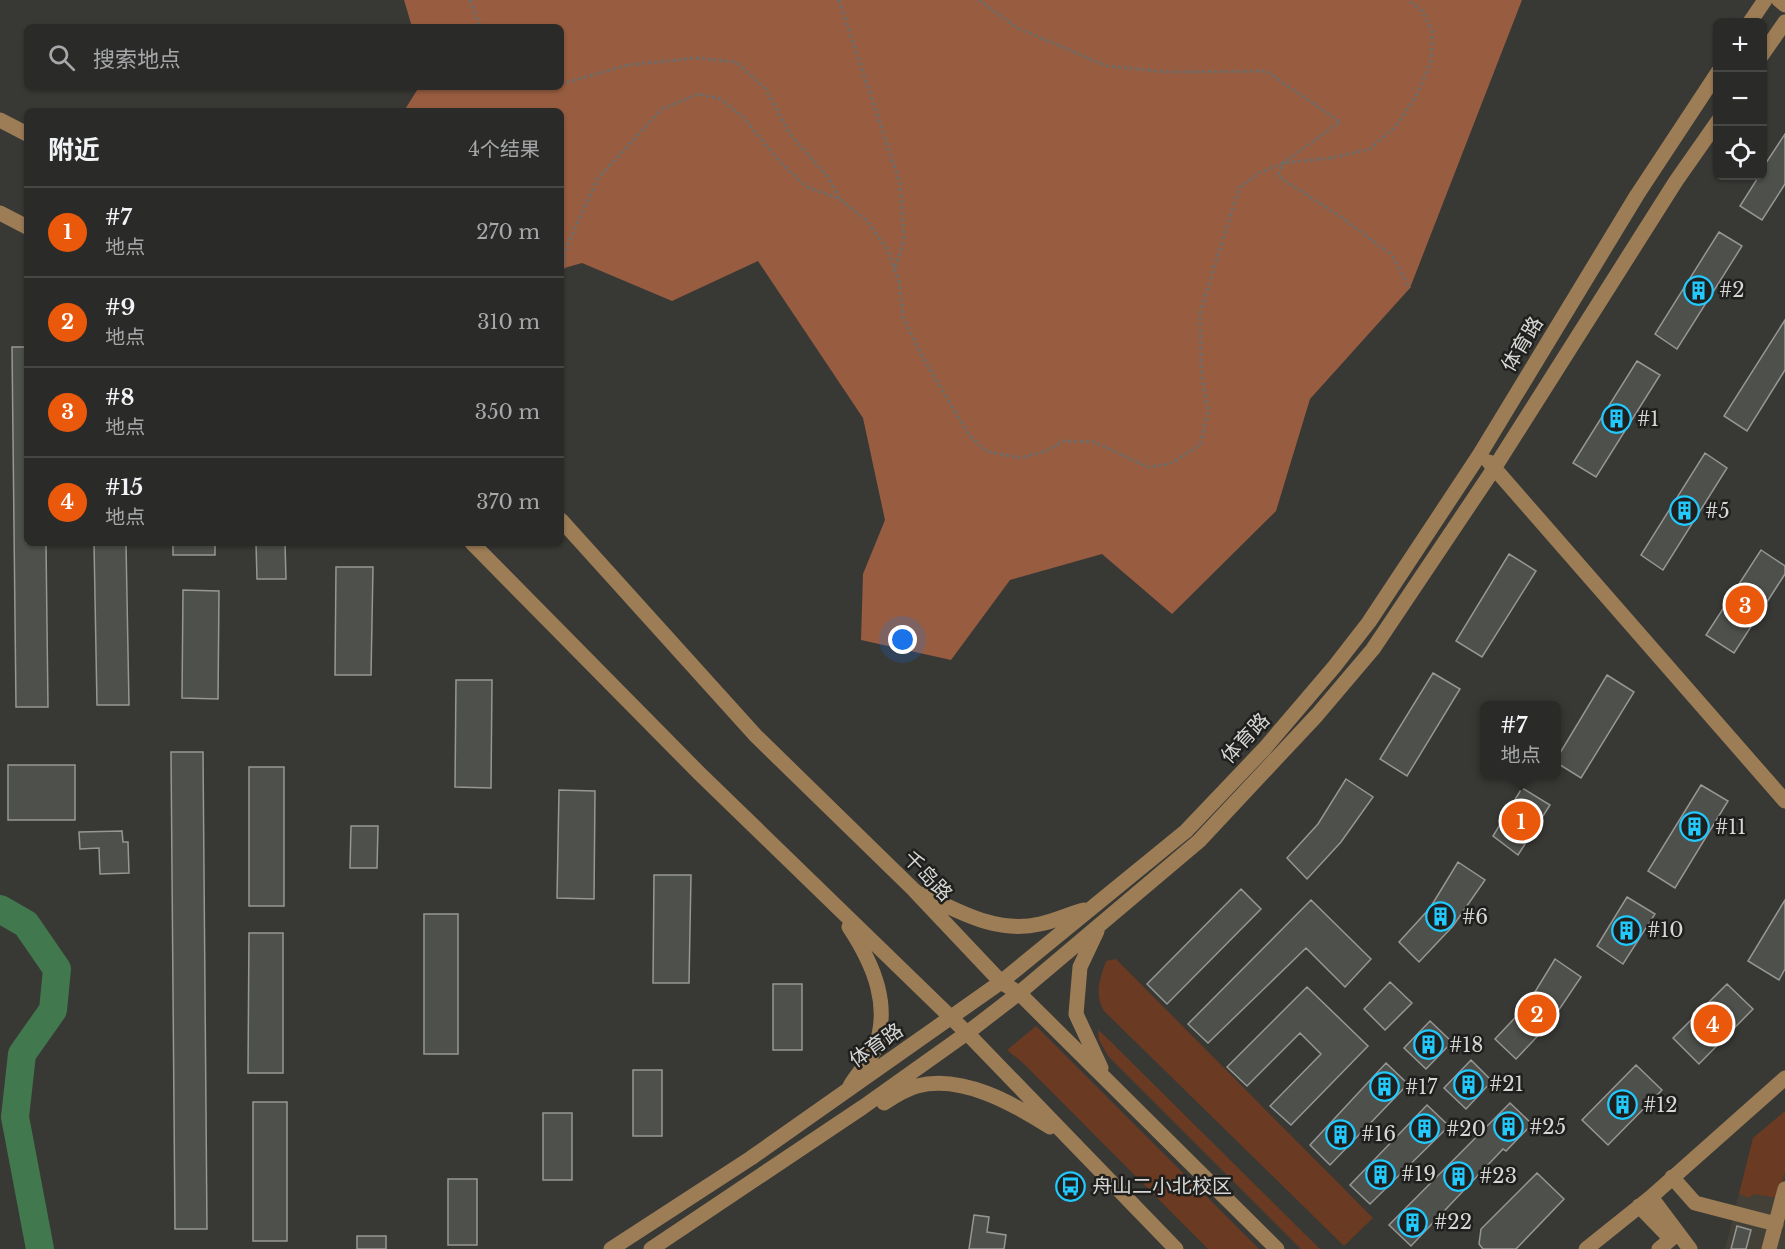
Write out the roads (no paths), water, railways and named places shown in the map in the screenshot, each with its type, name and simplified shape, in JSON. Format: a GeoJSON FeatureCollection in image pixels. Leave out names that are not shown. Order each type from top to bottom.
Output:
{"type":"FeatureCollection","features":[{"type":"Feature","properties":{"kind":"street"},"geometry":{"type":"LineString","coordinates":[[1755,18],[1778,1]]}},
{"type":"Feature","properties":{"kind":"street"},"geometry":{"type":"LineString","coordinates":[[1767,48],[1785,22]]}},
{"type":"Feature","properties":{"kind":"street","name":"体育路"},"geometry":{"type":"LineString","coordinates":[[611,1249],[951,1019],[1001,982],[1186,831],[1301,707],[1368,622],[1480,454],[1637,195],[1713,80]]}},
{"type":"Feature","properties":{"kind":"street"},"geometry":{"type":"LineString","coordinates":[[0,120],[24,132]]}},
{"type":"Feature","properties":{"kind":"street","name":"体育路"},"geometry":{"type":"LineString","coordinates":[[651,1249],[815,1139],[1020,993],[1198,841],[1317,715],[1373,649],[1496,467],[1676,182],[1715,126]]}},
{"type":"Feature","properties":{"kind":"street"},"geometry":{"type":"LineString","coordinates":[[0,213],[24,225]]}},
{"type":"Feature","properties":{"kind":"street"},"geometry":{"type":"LineString","coordinates":[[1480,454],[1496,467],[1785,801]]}},
{"type":"Feature","properties":{"kind":"street","name":"千岛路"},"geometry":{"type":"LineString","coordinates":[[564,523],[756,735],[914,890],[1001,982],[1020,993],[1277,1249]]}},
{"type":"Feature","properties":{"kind":"street"},"geometry":{"type":"LineString","coordinates":[[475,546],[699,773],[967,1032],[1176,1249]]}},
{"type":"Feature","properties":{"kind":"street"},"geometry":{"type":"LineString","coordinates":[[914,890],[957,912],[988,923],[1012,927],[1040,924],[1093,907]]}},
{"type":"Feature","properties":{"kind":"street"},"geometry":{"type":"LineString","coordinates":[[837,907],[874,972],[881,999],[881,1026],[873,1052],[847,1091]]}},
{"type":"Feature","properties":{"kind":"street"},"geometry":{"type":"LineString","coordinates":[[1098,927],[1080,967],[1076,1014],[1108,1081]]}},
{"type":"Feature","properties":{"kind":"street"},"geometry":{"type":"LineString","coordinates":[[1586,1249],[1645,1202],[1785,1078]]}},
{"type":"Feature","properties":{"kind":"street"},"geometry":{"type":"LineString","coordinates":[[815,1139],[835,1133],[915,1086],[935,1084],[957,1086],[1021,1108],[1070,1140]]}},
{"type":"Feature","properties":{"kind":"street"},"geometry":{"type":"LineString","coordinates":[[1672,1177],[1695,1203],[1776,1224]]}},
{"type":"Feature","properties":{"kind":"street"},"geometry":{"type":"LineString","coordinates":[[1769,1249],[1785,1189]]}},
{"type":"Feature","properties":{"kind":"street"},"geometry":{"type":"LineString","coordinates":[[1645,1202],[1671,1239],[1659,1249]]}},
{"type":"Feature","properties":{"kind":"street"},"geometry":{"type":"LineString","coordinates":[[1645,1202],[1690,1249]]}},
{"type":"Feature","properties":{"kind":"waterway"},"geometry":{"type":"LineString","coordinates":[[0,909],[26,924],[57,969],[53,1010],[22,1054],[15,1117],[40,1249]]}},
{"type":"Feature","properties":{"kind":"place","name":"#2"},"geometry":{"type":"Point","coordinates":[1698,290]}},
{"type":"Feature","properties":{"kind":"place","name":"#1"},"geometry":{"type":"Point","coordinates":[1616,419]}},
{"type":"Feature","properties":{"kind":"place","name":"#5"},"geometry":{"type":"Point","coordinates":[1684,511]}},
{"type":"Feature","properties":{"kind":"place","name":"#8"},"geometry":{"type":"Point","coordinates":[1745,605]}},
{"type":"Feature","properties":{"kind":"place","name":"#7"},"geometry":{"type":"Point","coordinates":[1521,821]}},
{"type":"Feature","properties":{"kind":"place","name":"#11"},"geometry":{"type":"Point","coordinates":[1694,827]}},
{"type":"Feature","properties":{"kind":"place","name":"#6"},"geometry":{"type":"Point","coordinates":[1441,917]}},
{"type":"Feature","properties":{"kind":"place","name":"#10"},"geometry":{"type":"Point","coordinates":[1626,930]}},
{"type":"Feature","properties":{"kind":"place","name":"#9"},"geometry":{"type":"Point","coordinates":[1537,1014]}},
{"type":"Feature","properties":{"kind":"place","name":"#15"},"geometry":{"type":"Point","coordinates":[1713,1024]}},
{"type":"Feature","properties":{"kind":"place","name":"#18"},"geometry":{"type":"Point","coordinates":[1428,1045]}},
{"type":"Feature","properties":{"kind":"place","name":"#21"},"geometry":{"type":"Point","coordinates":[1468,1084]}},
{"type":"Feature","properties":{"kind":"place","name":"#17"},"geometry":{"type":"Point","coordinates":[1384,1087]}},
{"type":"Feature","properties":{"kind":"place","name":"#12"},"geometry":{"type":"Point","coordinates":[1622,1105]}},
{"type":"Feature","properties":{"kind":"place","name":"#25"},"geometry":{"type":"Point","coordinates":[1508,1127]}},
{"type":"Feature","properties":{"kind":"place","name":"#20"},"geometry":{"type":"Point","coordinates":[1425,1129]}},
{"type":"Feature","properties":{"kind":"place","name":"#16"},"geometry":{"type":"Point","coordinates":[1340,1134]}},
{"type":"Feature","properties":{"kind":"place","name":"#19"},"geometry":{"type":"Point","coordinates":[1380,1174]}},
{"type":"Feature","properties":{"kind":"place","name":"#23"},"geometry":{"type":"Point","coordinates":[1458,1176]}},
{"type":"Feature","properties":{"kind":"place","name":"舟山二小北校区"},"geometry":{"type":"Point","coordinates":[1071,1186]}},
{"type":"Feature","properties":{"kind":"place","name":"#22"},"geometry":{"type":"Point","coordinates":[1413,1222]}}]}
